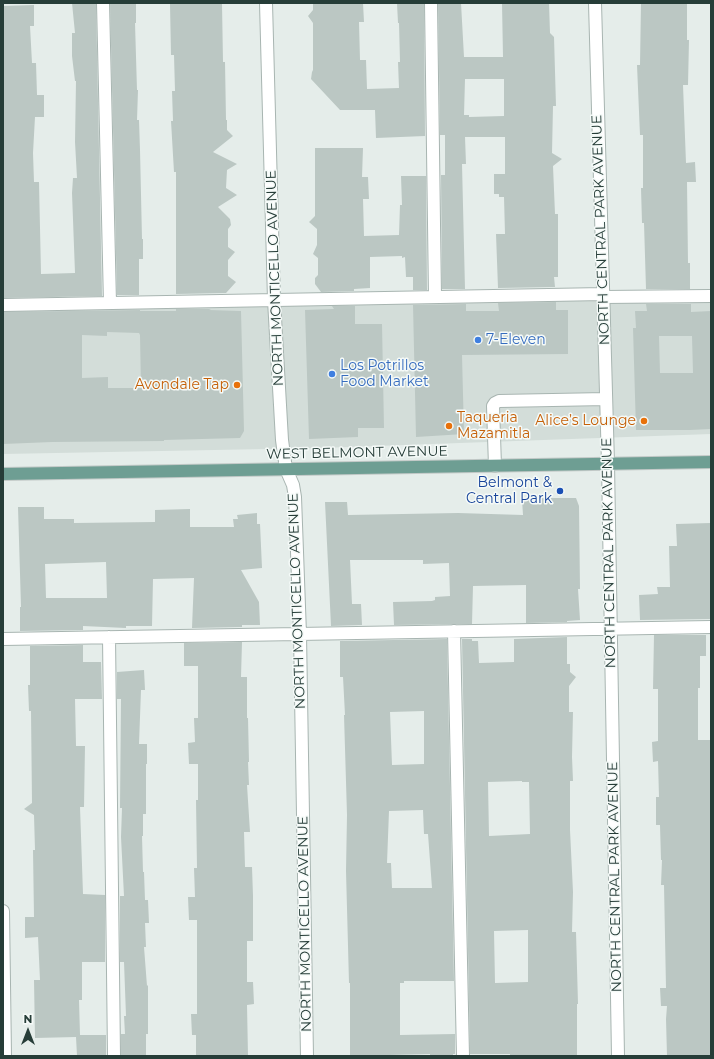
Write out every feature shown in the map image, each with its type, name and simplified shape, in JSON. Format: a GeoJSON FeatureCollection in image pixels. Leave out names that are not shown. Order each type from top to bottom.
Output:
{"type":"FeatureCollection","features":[{"type":"Feature","properties":{"kind":"main road","name":"WEST BELMONT AVENUE"},"geometry":{"type":"LineString","coordinates":[[3,474],[711,462]]}},
{"type":"Feature","properties":{"kind":"street"},"geometry":{"type":"LineString","coordinates":[[103,3],[110,304]]}},
{"type":"Feature","properties":{"kind":"street","name":"NORTH MONTICELLO AVENUE"},"geometry":{"type":"LineString","coordinates":[[266,3],[274,300],[282,440],[286,469],[293,485],[295,496],[300,634],[307,1056]]}},
{"type":"Feature","properties":{"kind":"street"},"geometry":{"type":"LineString","coordinates":[[431,3],[435,297]]}},
{"type":"Feature","properties":{"kind":"street","name":"NORTH CENTRAL PARK AVENUE"},"geometry":{"type":"LineString","coordinates":[[595,3],[608,464],[618,1056]]}},
{"type":"Feature","properties":{"kind":"street"},"geometry":{"type":"LineString","coordinates":[[3,305],[435,297],[603,295],[711,296]]}},
{"type":"Feature","properties":{"kind":"street"},"geometry":{"type":"LineString","coordinates":[[494,466],[495,403],[499,401],[606,399]]}},
{"type":"Feature","properties":{"kind":"street"},"geometry":{"type":"LineString","coordinates":[[3,639],[711,627]]}},
{"type":"Feature","properties":{"kind":"street"},"geometry":{"type":"LineString","coordinates":[[454,631],[463,1056]]}},
{"type":"Feature","properties":{"kind":"street"},"geometry":{"type":"LineString","coordinates":[[109,637],[114,1056]]}},
{"type":"Feature","properties":{"kind":"street"},"geometry":{"type":"LineString","coordinates":[[3,911],[5,1056]]}},
{"type":"Feature","properties":{"kind":"shaded area"},"geometry":{"type":"Polygon","coordinates":[[[711,298],[711,434],[320,448],[3,454],[3,309],[711,298]]]}},
{"type":"Feature","properties":{"kind":"building"},"geometry":{"type":"Polygon","coordinates":[[[72,3],[96,3],[102,296],[3,298],[3,6],[34,5],[34,26],[30,26],[32,63],[36,63],[37,95],[44,95],[44,117],[35,117],[33,153],[34,182],[39,182],[41,274],[75,273],[72,193],[73,178],[77,178],[75,142],[76,81],[72,56],[72,33],[75,33],[72,3]]]}},
{"type":"Feature","properties":{"kind":"building"},"geometry":{"type":"Polygon","coordinates":[[[110,3],[136,3],[135,23],[138,90],[137,120],[139,120],[143,239],[143,259],[139,259],[139,295],[117,295],[110,3]]]}},
{"type":"Feature","properties":{"kind":"building"},"geometry":{"type":"Polygon","coordinates":[[[313,3],[363,3],[364,22],[359,22],[360,60],[366,60],[367,89],[399,88],[398,62],[400,62],[397,3],[424,3],[425,136],[376,138],[375,110],[340,110],[311,79],[313,70],[313,23],[308,16],[313,10],[313,3]]]}},
{"type":"Feature","properties":{"kind":"building"},"geometry":{"type":"Polygon","coordinates":[[[438,3],[461,3],[464,57],[503,57],[502,3],[549,3],[550,33],[554,37],[556,106],[553,106],[552,153],[562,159],[553,166],[555,214],[558,214],[558,277],[554,277],[555,287],[498,288],[496,234],[505,234],[504,197],[499,197],[499,194],[494,194],[494,174],[505,174],[505,137],[465,137],[466,164],[462,164],[465,289],[442,289],[441,175],[445,175],[445,135],[440,135],[438,3]],[[465,79],[464,115],[469,115],[469,117],[504,116],[504,79],[465,79]]]}},
{"type":"Feature","properties":{"kind":"building"},"geometry":{"type":"Polygon","coordinates":[[[641,3],[687,3],[687,40],[689,40],[688,85],[683,85],[686,163],[695,162],[696,182],[687,182],[688,263],[690,263],[690,289],[646,289],[644,223],[642,223],[641,188],[643,188],[643,135],[640,135],[637,65],[640,65],[641,3]]]}},
{"type":"Feature","properties":{"kind":"building"},"geometry":{"type":"Polygon","coordinates":[[[170,4],[222,4],[226,120],[227,130],[233,136],[213,152],[237,164],[227,170],[226,188],[237,195],[218,207],[230,219],[231,225],[228,229],[228,247],[235,252],[228,260],[228,276],[236,282],[226,293],[176,294],[176,172],[174,172],[171,121],[173,121],[172,91],[175,91],[174,55],[171,55],[170,4]]]}},
{"type":"Feature","properties":{"kind":"building"},"geometry":{"type":"Polygon","coordinates":[[[315,148],[363,148],[362,177],[368,177],[369,199],[363,199],[364,236],[399,235],[400,205],[402,205],[401,176],[426,176],[427,290],[413,290],[413,277],[406,277],[405,257],[402,258],[402,256],[370,257],[370,288],[354,289],[354,291],[321,292],[315,284],[315,278],[318,275],[318,258],[313,254],[317,245],[317,229],[309,222],[315,216],[315,148]]]}},
{"type":"Feature","properties":{"kind":"building"},"geometry":{"type":"Polygon","coordinates":[[[556,302],[556,310],[568,310],[568,354],[462,355],[464,434],[416,437],[413,305],[466,304],[466,311],[499,311],[498,303],[556,302]]]}},
{"type":"Feature","properties":{"kind":"building"},"geometry":{"type":"Polygon","coordinates":[[[646,304],[691,304],[691,312],[711,311],[711,429],[636,430],[633,328],[636,328],[635,311],[647,311],[646,304]],[[659,336],[660,373],[693,373],[692,336],[659,336]]]}},
{"type":"Feature","properties":{"kind":"building","name":"Los Potrillos Food Market"},"geometry":{"type":"Polygon","coordinates":[[[332,306],[355,306],[355,324],[382,324],[384,428],[358,428],[358,437],[309,439],[305,310],[334,309],[332,306]]]}},
{"type":"Feature","properties":{"kind":"building"},"geometry":{"type":"Polygon","coordinates":[[[176,309],[211,309],[209,310],[241,311],[244,431],[240,438],[3,444],[3,312],[140,310],[176,311],[176,309]],[[107,332],[107,336],[82,335],[82,378],[108,377],[108,388],[141,388],[139,333],[107,332]]]}},
{"type":"Feature","properties":{"kind":"building"},"geometry":{"type":"Polygon","coordinates":[[[576,498],[579,506],[580,589],[578,589],[580,620],[567,622],[526,623],[526,585],[473,586],[472,624],[394,625],[393,602],[432,601],[435,600],[435,597],[450,596],[449,563],[423,564],[423,560],[350,560],[352,604],[361,604],[362,625],[331,626],[325,502],[347,502],[348,515],[458,513],[523,515],[522,499],[576,498]]]}},
{"type":"Feature","properties":{"kind":"building"},"geometry":{"type":"Polygon","coordinates":[[[18,507],[44,507],[44,519],[74,519],[74,523],[155,522],[155,510],[190,509],[190,527],[234,527],[233,519],[238,519],[237,515],[257,513],[257,524],[260,524],[262,568],[241,570],[259,602],[260,625],[242,625],[242,627],[192,628],[194,578],[153,579],[152,626],[126,626],[126,628],[83,626],[83,630],[20,631],[21,607],[18,507]],[[106,562],[45,564],[46,598],[107,598],[106,562]]]}},
{"type":"Feature","properties":{"kind":"building"},"geometry":{"type":"Polygon","coordinates":[[[711,523],[711,619],[640,620],[639,595],[658,594],[657,587],[670,587],[669,546],[677,546],[676,524],[711,523]]]}},
{"type":"Feature","properties":{"kind":"building"},"geometry":{"type":"Polygon","coordinates":[[[654,635],[706,635],[706,656],[700,656],[700,688],[698,688],[698,740],[710,740],[711,1056],[667,1056],[667,1006],[661,1006],[660,988],[666,988],[664,885],[661,885],[662,860],[660,825],[656,825],[656,797],[659,797],[658,761],[653,762],[652,742],[658,741],[658,689],[653,689],[654,635]]]}},
{"type":"Feature","properties":{"kind":"building"},"geometry":{"type":"Polygon","coordinates":[[[567,637],[567,664],[570,664],[570,672],[576,677],[569,686],[569,712],[573,712],[573,781],[570,781],[570,830],[573,892],[572,932],[576,932],[578,1004],[577,1056],[510,1056],[510,1054],[470,1054],[462,639],[472,639],[472,641],[478,641],[479,663],[514,662],[514,639],[567,637]],[[488,782],[489,836],[530,834],[529,782],[488,782]],[[528,930],[494,931],[495,983],[528,982],[528,930]]]}},
{"type":"Feature","properties":{"kind":"building"},"geometry":{"type":"Polygon","coordinates":[[[447,639],[454,981],[404,981],[404,983],[400,983],[400,1035],[455,1034],[455,1054],[453,1054],[453,1056],[430,1056],[430,1054],[350,1056],[350,983],[346,871],[347,815],[345,715],[343,677],[340,677],[340,641],[447,639]],[[424,711],[390,712],[392,765],[424,764],[424,711]],[[423,810],[389,811],[387,863],[391,863],[392,888],[432,888],[428,834],[424,834],[423,810]]]}},
{"type":"Feature","properties":{"kind":"building"},"geometry":{"type":"Polygon","coordinates":[[[242,642],[241,677],[247,677],[249,785],[247,785],[250,832],[244,832],[245,867],[252,867],[253,896],[253,941],[247,941],[247,982],[253,982],[254,1004],[247,1005],[248,1056],[196,1056],[196,1035],[192,1035],[191,1014],[197,1014],[197,920],[189,920],[188,897],[195,897],[194,868],[197,868],[196,800],[198,800],[198,764],[189,764],[188,743],[195,742],[194,718],[198,718],[198,666],[184,666],[184,643],[242,642]]]}},
{"type":"Feature","properties":{"kind":"building"},"geometry":{"type":"Polygon","coordinates":[[[83,645],[83,662],[101,662],[102,699],[75,699],[76,746],[85,746],[84,807],[80,807],[83,894],[105,895],[105,962],[82,962],[82,1000],[79,1000],[80,1035],[106,1035],[106,1056],[77,1056],[76,1037],[35,1038],[34,980],[40,980],[38,937],[25,938],[25,917],[34,917],[34,815],[24,809],[32,803],[31,711],[29,711],[28,685],[30,685],[30,646],[83,645]]]}},
{"type":"Feature","properties":{"kind":"building"},"geometry":{"type":"Polygon","coordinates":[[[144,670],[145,690],[141,690],[139,744],[147,744],[146,814],[143,814],[142,836],[145,900],[148,900],[149,923],[145,923],[146,947],[144,947],[147,986],[148,985],[148,1034],[146,1034],[146,1056],[121,1056],[121,1034],[125,1034],[124,1016],[126,1016],[124,962],[120,962],[120,896],[124,896],[121,837],[122,808],[120,808],[121,699],[117,699],[117,672],[144,670]]]}},
{"type":"Feature","properties":{"kind":"place","name":"7-Eleven"},"geometry":{"type":"Point","coordinates":[478,340]}},
{"type":"Feature","properties":{"kind":"place","name":"Los Potrillos Food Market"},"geometry":{"type":"Point","coordinates":[332,374]}},
{"type":"Feature","properties":{"kind":"place","name":"Avondale Tap"},"geometry":{"type":"Point","coordinates":[237,385]}},
{"type":"Feature","properties":{"kind":"place","name":"Alice’s Lounge"},"geometry":{"type":"Point","coordinates":[644,421]}},
{"type":"Feature","properties":{"kind":"place","name":"Taqueria Mazamitla"},"geometry":{"type":"Point","coordinates":[449,426]}},
{"type":"Feature","properties":{"kind":"place","name":"Belmont & Central Park"},"geometry":{"type":"Point","coordinates":[560,491]}}]}
